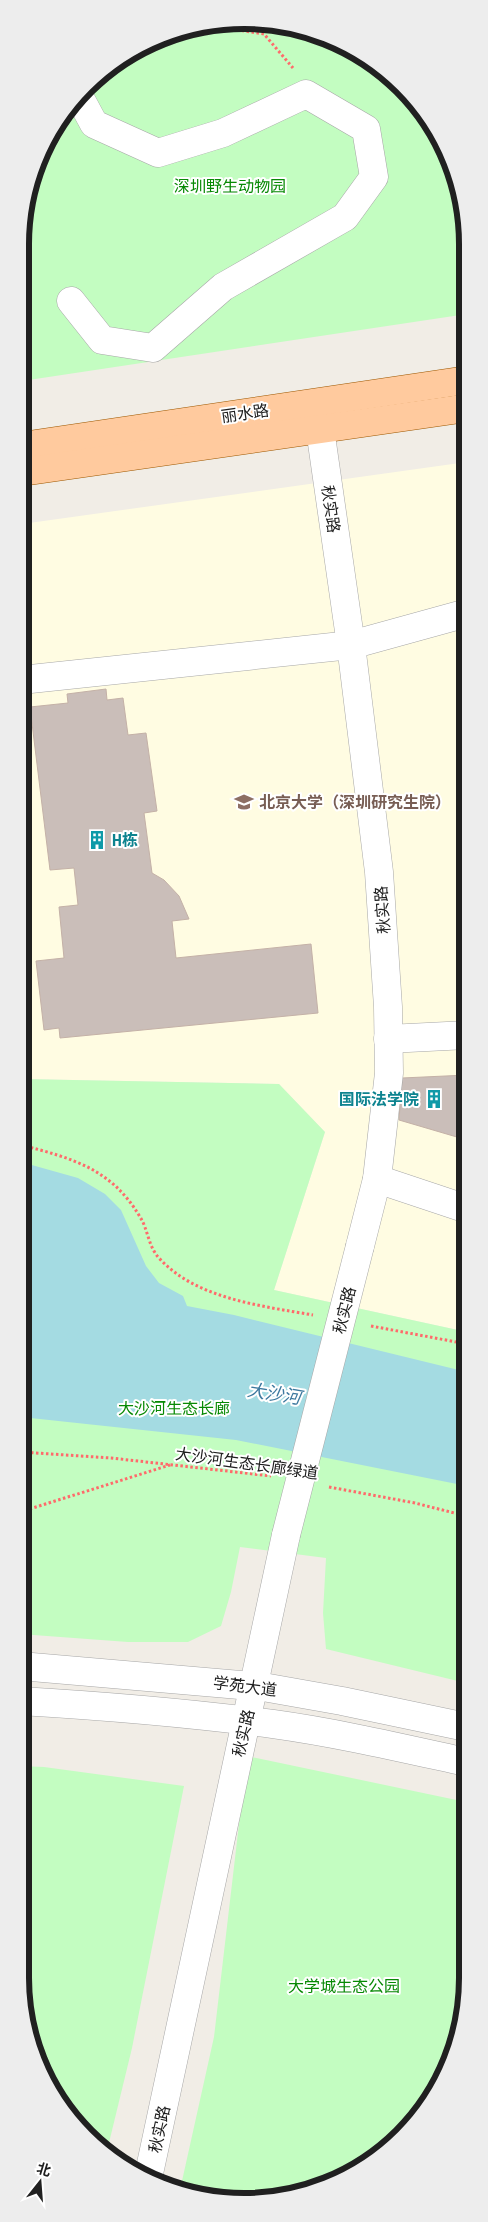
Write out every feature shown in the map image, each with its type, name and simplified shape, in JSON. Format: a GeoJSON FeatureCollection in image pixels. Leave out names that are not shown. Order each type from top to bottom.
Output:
{"type":"FeatureCollection","features":[{"type":"Feature","properties":{"kind":"main road","name":"丽水路"},"geometry":{"type":"LineString","coordinates":[[29,445],[459,381]]}},
{"type":"Feature","properties":{"kind":"main road","name":"丽水路"},"geometry":{"type":"LineString","coordinates":[[29,471],[459,409]]}},
{"type":"Feature","properties":{"kind":"street"},"geometry":{"type":"LineString","coordinates":[[71,301],[102,340],[153,348],[223,287],[345,217],[374,177],[366,129],[306,94],[223,133],[158,153],[94,124],[82,102]]}},
{"type":"Feature","properties":{"kind":"street","name":"秋实路"},"geometry":{"type":"LineString","coordinates":[[149,2171],[286,1535],[377,1179],[389,1074],[388,1007],[379,872],[351,645],[320,429]]}},
{"type":"Feature","properties":{"kind":"street"},"geometry":{"type":"LineString","coordinates":[[29,679],[351,645],[459,615]]}},
{"type":"Feature","properties":{"kind":"street"},"geometry":{"type":"LineString","coordinates":[[388,1039],[459,1036]]}},
{"type":"Feature","properties":{"kind":"street"},"geometry":{"type":"LineString","coordinates":[[377,1179],[459,1206]]}},
{"type":"Feature","properties":{"kind":"street","name":"学苑大道"},"geometry":{"type":"LineString","coordinates":[[29,1667],[253,1686],[342,1701],[459,1726]]}},
{"type":"Feature","properties":{"kind":"street"},"geometry":{"type":"LineString","coordinates":[[29,1702],[179,1713],[246,1721],[379,1742],[459,1760]]}},
{"type":"Feature","properties":{"kind":"path"},"geometry":{"type":"LineString","coordinates":[[232,29],[264,34],[296,71],[306,94]]}},
{"type":"Feature","properties":{"kind":"path"},"geometry":{"type":"LineString","coordinates":[[29,1147],[76,1160],[97,1171],[120,1188],[142,1220],[149,1241],[158,1257],[184,1278],[202,1288],[230,1297],[317,1316]]}},
{"type":"Feature","properties":{"kind":"path"},"geometry":{"type":"LineString","coordinates":[[365,1324],[459,1342]]}},
{"type":"Feature","properties":{"kind":"path","name":"大沙河生态长廊绿道"},"geometry":{"type":"LineString","coordinates":[[29,1453],[111,1458],[276,1476]]}},
{"type":"Feature","properties":{"kind":"path"},"geometry":{"type":"LineString","coordinates":[[29,1509],[172,1465]]}},
{"type":"Feature","properties":{"kind":"path","name":"大沙河生态长廊绿道"},"geometry":{"type":"LineString","coordinates":[[322,1485],[415,1503],[459,1514]]}},
{"type":"Feature","properties":{"kind":"shaded area","name":"北京大学（深圳研究生院）"},"geometry":{"type":"Polygon","coordinates":[[[459,463],[459,1330],[274,1290],[325,1132],[279,1084],[29,1079],[29,523],[459,463]]]}},
{"type":"Feature","properties":{"kind":"green space","name":"深圳野生动物园"},"geometry":{"type":"Polygon","coordinates":[[[230,29],[258,29],[286,33],[313,40],[352,58],[386,82],[415,113],[437,149],[452,188],[459,230],[459,315],[29,380],[29,230],[33,202],[40,175],[58,136],[82,102],[113,73],[149,51],[188,36],[230,29]]]}},
{"type":"Feature","properties":{"kind":"green space","name":"大沙河生态长廊"},"geometry":{"type":"Polygon","coordinates":[[[29,1079],[279,1084],[325,1132],[274,1290],[459,1330],[459,1681],[326,1649],[323,1613],[326,1558],[240,1547],[231,1592],[221,1626],[188,1642],[128,1642],[29,1635],[29,1079]]]}},
{"type":"Feature","properties":{"kind":"green space","name":"大学城生态公园"},"geometry":{"type":"Polygon","coordinates":[[[247,1756],[459,1801],[459,1992],[452,2034],[443,2060],[423,2098],[406,2120],[386,2140],[364,2157],[339,2171],[300,2186],[258,2193],[230,2193],[181,2184],[214,2037],[247,1756]]]}},
{"type":"Feature","properties":{"kind":"green space"},"geometry":{"type":"Polygon","coordinates":[[[29,1766],[184,1786],[132,2048],[108,2145],[82,2120],[65,2098],[45,2060],[33,2020],[29,1992],[29,1766]]]}},
{"type":"Feature","properties":{"kind":"water","name":"大沙河"},"geometry":{"type":"Polygon","coordinates":[[[29,1164],[78,1178],[105,1194],[121,1210],[146,1266],[159,1283],[183,1296],[187,1306],[234,1315],[459,1370],[459,1484],[236,1440],[29,1418],[29,1164]]]}},
{"type":"Feature","properties":{"kind":"building","name":"H栋"},"geometry":{"type":"Polygon","coordinates":[[[106,689],[107,700],[123,698],[128,735],[146,733],[157,811],[144,813],[152,873],[164,880],[179,896],[189,919],[172,921],[176,958],[311,944],[318,1013],[60,1038],[59,1028],[44,1030],[36,961],[64,958],[59,907],[78,905],[74,868],[50,870],[30,707],[68,703],[67,694],[106,689]]]}},
{"type":"Feature","properties":{"kind":"building","name":"国际法学院"},"geometry":{"type":"Polygon","coordinates":[[[459,1075],[459,1138],[399,1120],[402,1078],[459,1075]]]}},
{"type":"Feature","properties":{"kind":"place","name":"北京大学（深圳研究生院）"},"geometry":{"type":"Point","coordinates":[244,802]}},
{"type":"Feature","properties":{"kind":"place","name":"H栋"},"geometry":{"type":"Point","coordinates":[97,840]}},
{"type":"Feature","properties":{"kind":"place","name":"国际法学院"},"geometry":{"type":"Point","coordinates":[434,1099]}}]}
